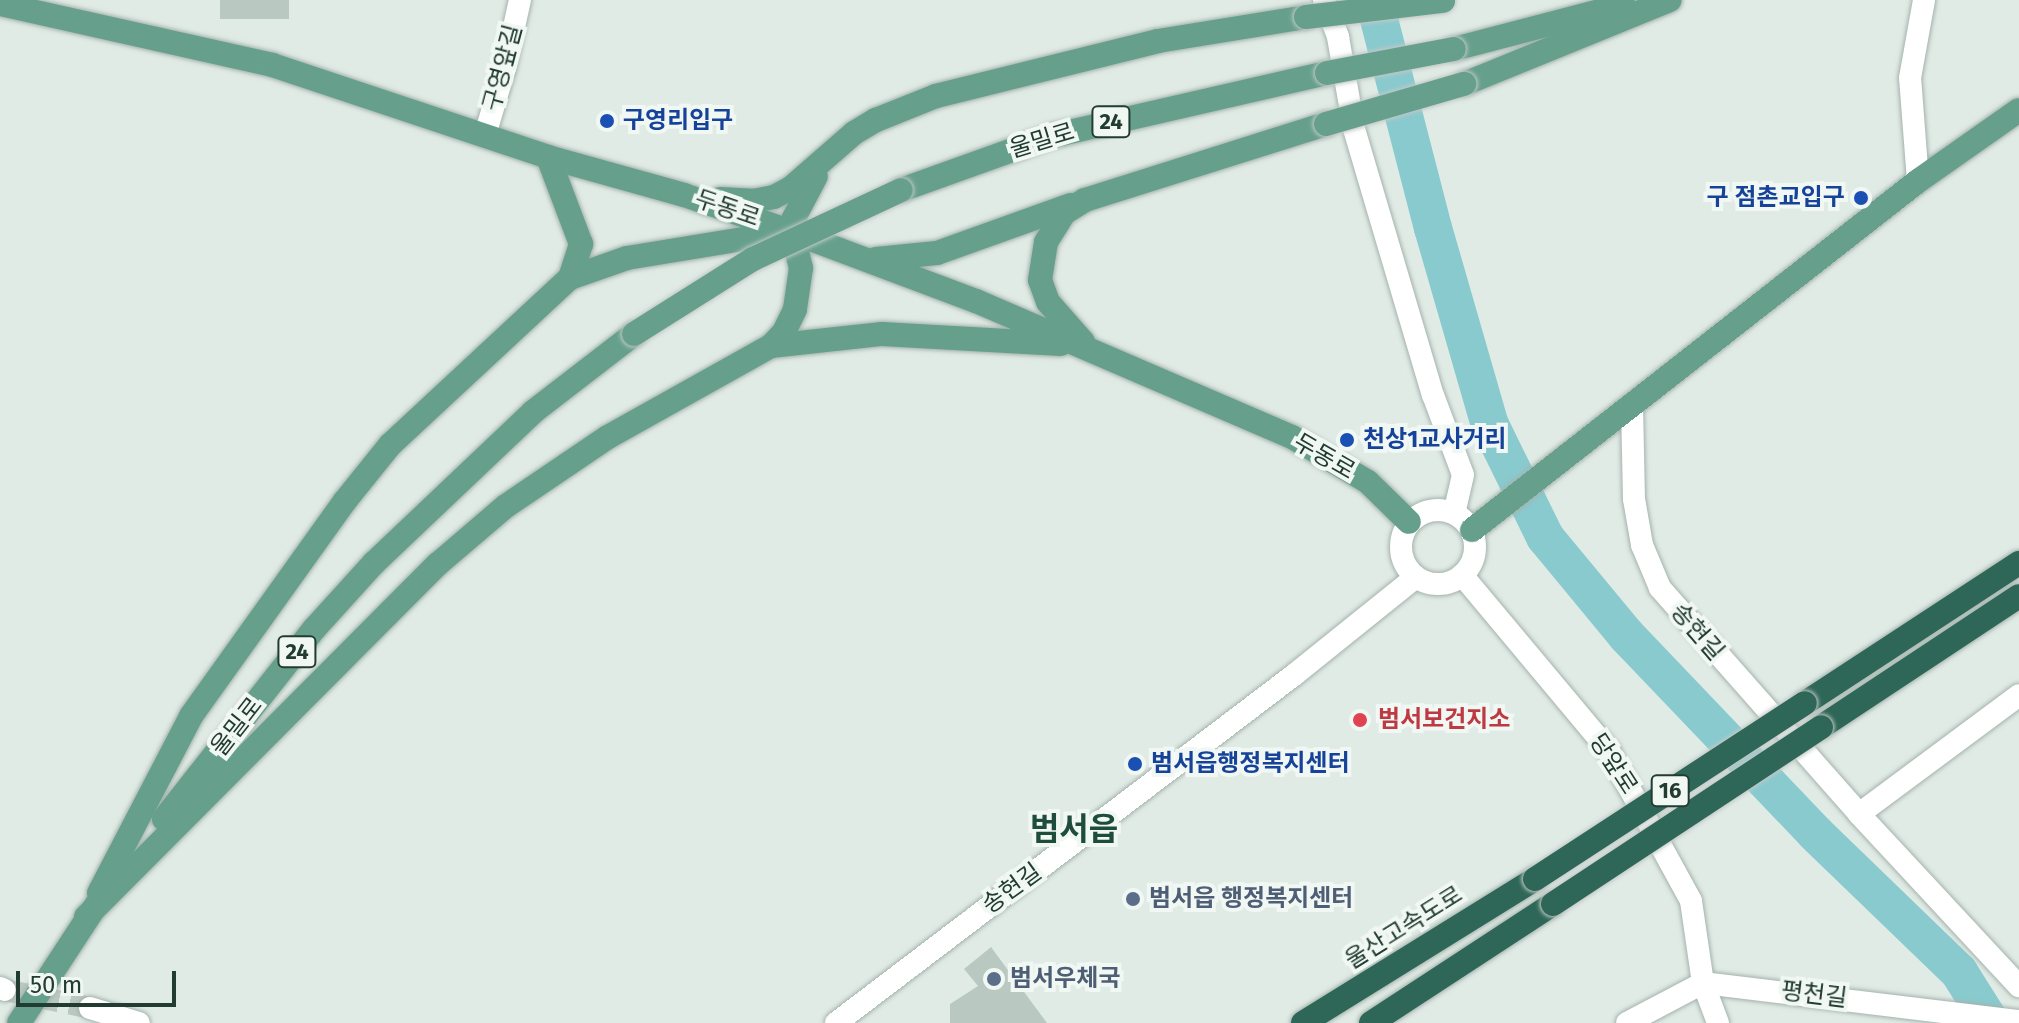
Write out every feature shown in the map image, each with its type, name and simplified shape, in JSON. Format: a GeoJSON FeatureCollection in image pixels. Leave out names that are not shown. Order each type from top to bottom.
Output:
{"type":"FeatureCollection","features":[{"type":"Feature","properties":{"kind":"highway","name":"울산고속도로"},"geometry":{"type":"LineString","coordinates":[[1303,1023],[1535,879],[2019,563]]}},
{"type":"Feature","properties":{"kind":"highway","name":"16"},"geometry":{"type":"LineString","coordinates":[[1371,1023],[2019,596]]}},
{"type":"Feature","properties":{"kind":"main road"},"geometry":{"type":"LineString","coordinates":[[684,195],[753,201],[774,197],[810,173],[838,145],[876,120],[936,96],[1158,41],[1306,17],[1450,0]]}},
{"type":"Feature","properties":{"kind":"main road","name":"울밀로"},"geometry":{"type":"LineString","coordinates":[[19,1023],[86,917],[315,628],[374,563],[533,412],[634,334],[753,259],[901,190],[1052,136],[1327,73],[1454,49],[1641,0]]}},
{"type":"Feature","properties":{"kind":"main road"},"geometry":{"type":"LineString","coordinates":[[866,259],[937,253],[1085,200],[1464,84],[1670,0]]}},
{"type":"Feature","properties":{"kind":"main road","name":"두동로"},"geometry":{"type":"LineString","coordinates":[[0,4],[272,65],[548,157],[684,195],[801,235],[1087,347],[1292,437],[1368,482],[1409,522]]}},
{"type":"Feature","properties":{"kind":"main road"},"geometry":{"type":"LineString","coordinates":[[1463,521],[1493,510],[1918,181],[2018,111]]}},
{"type":"Feature","properties":{"kind":"main road"},"geometry":{"type":"LineString","coordinates":[[86,917],[385,615],[438,564],[506,506],[608,437],[771,346],[784,332],[795,309],[801,268],[801,235],[794,223],[796,209],[838,145]]}},
{"type":"Feature","properties":{"kind":"main road"},"geometry":{"type":"LineString","coordinates":[[548,157],[581,244],[570,278]]}},
{"type":"Feature","properties":{"kind":"main road"},"geometry":{"type":"LineString","coordinates":[[1085,200],[1064,213],[1054,227],[1046,242],[1040,280],[1048,302],[1087,347]]}},
{"type":"Feature","properties":{"kind":"main road"},"geometry":{"type":"LineString","coordinates":[[86,917],[191,716],[345,501],[390,445],[570,278],[627,258],[801,235]]}},
{"type":"Feature","properties":{"kind":"main road"},"geometry":{"type":"LineString","coordinates":[[771,346],[882,334],[991,338],[1087,347]]}},
{"type":"Feature","properties":{"kind":"street","name":"구영앞길"},"geometry":{"type":"LineString","coordinates":[[485,135],[505,68],[520,0]]}},
{"type":"Feature","properties":{"kind":"street"},"geometry":{"type":"LineString","coordinates":[[1324,0],[1338,37],[1354,129],[1433,395],[1463,475],[1463,521],[1475,554],[1462,575],[1439,584],[1416,577],[1402,557],[1403,533],[1409,522],[1430,510],[1463,521]]}},
{"type":"Feature","properties":{"kind":"street"},"geometry":{"type":"LineString","coordinates":[[1918,181],[1910,78],[1924,0]]}},
{"type":"Feature","properties":{"kind":"street","name":"송현길"},"geometry":{"type":"LineString","coordinates":[[1632,405],[1634,499],[1642,545],[1660,588],[1859,814]]}},
{"type":"Feature","properties":{"kind":"street","name":"당앞로"},"geometry":{"type":"LineString","coordinates":[[1462,575],[1609,751],[1691,901],[1703,983],[1718,1023]]}},
{"type":"Feature","properties":{"kind":"street","name":"송현길"},"geometry":{"type":"LineString","coordinates":[[836,1023],[1294,675],[1416,577]]}},
{"type":"Feature","properties":{"kind":"street"},"geometry":{"type":"LineString","coordinates":[[2019,695],[1859,814],[2019,986]]}},
{"type":"Feature","properties":{"kind":"street"},"geometry":{"type":"LineString","coordinates":[[1627,1023],[1703,983]]}},
{"type":"Feature","properties":{"kind":"street","name":"평천길"},"geometry":{"type":"LineString","coordinates":[[1703,983],[2019,1021]]}},
{"type":"Feature","properties":{"kind":"street"},"geometry":{"type":"LineString","coordinates":[[90,1008],[139,1023]]}},
{"type":"Feature","properties":{"kind":"building"},"geometry":{"type":"Polygon","coordinates":[[[220,0],[289,0],[289,19],[220,19],[220,0]]]}},
{"type":"Feature","properties":{"kind":"building","name":"범서우체국"},"geometry":{"type":"Polygon","coordinates":[[[991,947],[1047,1023],[950,1023],[950,1004],[978,986],[964,969],[991,947]]]}},
{"type":"Feature","properties":{"kind":"waterway"},"geometry":{"type":"LineString","coordinates":[[1374,0],[1433,228],[1490,425],[1545,537],[1626,635],[1815,833],[1959,972],[1991,1023]]}},
{"type":"Feature","properties":{"kind":"tunnel"},"geometry":{"type":"LineString","coordinates":[[5,990],[91,1008]]}},
{"type":"Feature","properties":{"kind":"place","name":"구영리입구"},"geometry":{"type":"Point","coordinates":[607,121]}},
{"type":"Feature","properties":{"kind":"place","name":"구 점촌교입구"},"geometry":{"type":"Point","coordinates":[1861,198]}},
{"type":"Feature","properties":{"kind":"place","name":"천상1교사거리"},"geometry":{"type":"Point","coordinates":[1347,440]}},
{"type":"Feature","properties":{"kind":"place","name":"범서보건지소"},"geometry":{"type":"Point","coordinates":[1360,720]}},
{"type":"Feature","properties":{"kind":"place","name":"범서읍행정복지센터"},"geometry":{"type":"Point","coordinates":[1135,764]}},
{"type":"Feature","properties":{"kind":"place","name":"범서읍 행정복지센터"},"geometry":{"type":"Point","coordinates":[1133,899]}},
{"type":"Feature","properties":{"kind":"place","name":"범서우체국"},"geometry":{"type":"Point","coordinates":[994,979]}},
{"type":"Feature","properties":{"kind":"district","name":"범서읍"},"geometry":{"type":"Point","coordinates":[1074,829]}}]}
